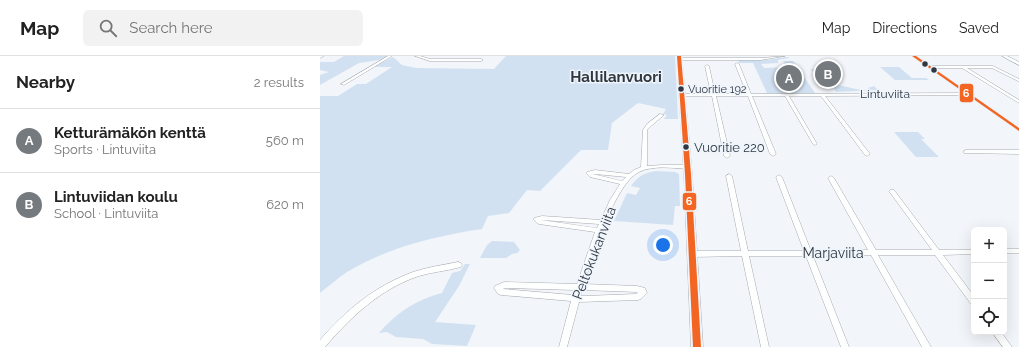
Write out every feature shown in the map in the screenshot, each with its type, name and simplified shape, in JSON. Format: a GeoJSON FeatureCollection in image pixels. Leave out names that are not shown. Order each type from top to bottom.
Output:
{"type":"FeatureCollection","features":[{"type":"Feature","properties":{"kind":"street"},"geometry":{"type":"LineString","coordinates":[[343,84],[390,56]]}},
{"type":"Feature","properties":{"kind":"street"},"geometry":{"type":"LineString","coordinates":[[416,56],[430,60],[482,60]]}},
{"type":"Feature","properties":{"kind":"street"},"geometry":{"type":"LineString","coordinates":[[697,347],[688,167],[679,58],[736,60],[783,56]]}},
{"type":"Feature","properties":{"kind":"street"},"geometry":{"type":"LineString","coordinates":[[914,56],[1019,130]]}},
{"type":"Feature","properties":{"kind":"street"},"geometry":{"type":"LineString","coordinates":[[1004,56],[1019,64]]}},
{"type":"Feature","properties":{"kind":"street"},"geometry":{"type":"LineString","coordinates":[[736,60],[773,154]]}},
{"type":"Feature","properties":{"kind":"street"},"geometry":{"type":"LineString","coordinates":[[707,66],[712,95],[727,156]]}},
{"type":"Feature","properties":{"kind":"street"},"geometry":{"type":"LineString","coordinates":[[930,67],[996,68],[1019,80]]}},
{"type":"Feature","properties":{"kind":"street"},"geometry":{"type":"LineString","coordinates":[[963,67],[1019,102]]}},
{"type":"Feature","properties":{"kind":"street"},"geometry":{"type":"LineString","coordinates":[[786,94],[815,144]]}},
{"type":"Feature","properties":{"kind":"street"},"geometry":{"type":"LineString","coordinates":[[822,94],[867,154]]}},
{"type":"Feature","properties":{"kind":"street","name":"Lintuviita"},"geometry":{"type":"LineString","coordinates":[[682,95],[967,94]]}},
{"type":"Feature","properties":{"kind":"street"},"geometry":{"type":"LineString","coordinates":[[644,168],[645,130],[653,121],[662,115]]}},
{"type":"Feature","properties":{"kind":"street"},"geometry":{"type":"LineString","coordinates":[[966,152],[1019,152]]}},
{"type":"Feature","properties":{"kind":"street","name":"Peltokukanviita"},"geometry":{"type":"LineString","coordinates":[[563,347],[580,286],[600,230],[624,183],[629,176],[644,168],[688,167]]}},
{"type":"Feature","properties":{"kind":"street"},"geometry":{"type":"LineString","coordinates":[[624,183],[592,176],[590,173],[595,172],[629,176]]}},
{"type":"Feature","properties":{"kind":"street"},"geometry":{"type":"LineString","coordinates":[[729,176],[765,347]]}},
{"type":"Feature","properties":{"kind":"street"},"geometry":{"type":"LineString","coordinates":[[779,177],[845,347]]}},
{"type":"Feature","properties":{"kind":"street"},"geometry":{"type":"LineString","coordinates":[[830,178],[926,347]]}},
{"type":"Feature","properties":{"kind":"street"},"geometry":{"type":"LineString","coordinates":[[892,191],[972,299]]}},
{"type":"Feature","properties":{"kind":"street"},"geometry":{"type":"LineString","coordinates":[[600,230],[539,222],[536,219],[542,218],[603,222]]}},
{"type":"Feature","properties":{"kind":"street"},"geometry":{"type":"LineString","coordinates":[[1007,252],[1019,251]]}},
{"type":"Feature","properties":{"kind":"street","name":"Marjaviita"},"geometry":{"type":"LineString","coordinates":[[692,254],[971,252]]}},
{"type":"Feature","properties":{"kind":"street"},"geometry":{"type":"LineString","coordinates":[[320,346],[342,320],[361,303],[381,289],[404,278],[424,271],[458,265]]}},
{"type":"Feature","properties":{"kind":"street"},"geometry":{"type":"LineString","coordinates":[[504,285],[580,286],[637,289],[642,290],[643,293],[638,297],[576,299],[501,292],[498,288],[504,285]]}},
{"type":"Feature","properties":{"kind":"street"},"geometry":{"type":"LineString","coordinates":[[998,335],[1008,347]]}},
{"type":"Feature","properties":{"kind":"shaded area"},"geometry":{"type":"Polygon","coordinates":[[[344,56],[388,56],[379,60],[359,63],[320,85],[320,75],[329,72],[320,70],[320,62],[334,62],[344,56]]]}},
{"type":"Feature","properties":{"kind":"shaded area"},"geometry":{"type":"Polygon","coordinates":[[[506,56],[675,56],[678,119],[664,119],[667,115],[663,114],[666,109],[638,103],[612,123],[608,150],[581,150],[540,191],[527,190],[509,213],[488,216],[482,229],[430,239],[396,249],[379,256],[347,272],[320,293],[320,96],[338,96],[357,84],[366,84],[392,67],[373,67],[393,57],[402,65],[416,68],[494,69],[506,56]]]}},
{"type":"Feature","properties":{"kind":"shaded area"},"geometry":{"type":"Polygon","coordinates":[[[787,57],[790,58],[778,60],[778,63],[761,64],[764,68],[787,67],[783,61],[793,61],[815,93],[767,93],[753,63],[739,63],[738,60],[767,60],[787,57]]]}},
{"type":"Feature","properties":{"kind":"shaded area"},"geometry":{"type":"Polygon","coordinates":[[[880,67],[899,67],[912,78],[926,78],[929,80],[895,80],[880,67]]]}},
{"type":"Feature","properties":{"kind":"shaded area"},"geometry":{"type":"Polygon","coordinates":[[[811,69],[823,69],[834,81],[820,81],[811,69]]]}},
{"type":"Feature","properties":{"kind":"shaded area"},"geometry":{"type":"Polygon","coordinates":[[[832,85],[867,90],[868,88],[874,86],[878,90],[836,92],[832,85]]]}},
{"type":"Feature","properties":{"kind":"shaded area"},"geometry":{"type":"Polygon","coordinates":[[[894,132],[918,132],[925,139],[921,139],[939,157],[916,157],[894,132]]]}},
{"type":"Feature","properties":{"kind":"shaded area"},"geometry":{"type":"Polygon","coordinates":[[[656,171],[675,172],[679,174],[680,206],[675,206],[673,225],[614,221],[627,193],[636,195],[640,188],[631,186],[639,177],[656,171]]]}},
{"type":"Feature","properties":{"kind":"shaded area"},"geometry":{"type":"Polygon","coordinates":[[[492,241],[514,242],[520,250],[506,258],[480,258],[487,245],[492,241]]]}},
{"type":"Feature","properties":{"kind":"shaded area"},"geometry":{"type":"Polygon","coordinates":[[[465,264],[470,264],[459,286],[435,322],[476,325],[467,346],[432,344],[423,339],[396,337],[387,332],[379,333],[400,313],[415,303],[442,293],[452,273],[460,271],[465,264]]]}},
{"type":"Feature","properties":{"kind":"transit line","name":"6"},"geometry":{"type":"LineString","coordinates":[[679,56],[688,174],[697,347]]}},
{"type":"Feature","properties":{"kind":"transit line","name":"6"},"geometry":{"type":"LineString","coordinates":[[914,56],[1019,130]]}},
{"type":"Feature","properties":{"kind":"place","name":"Lintuviidan koulu"},"geometry":{"type":"Point","coordinates":[828,74]}},
{"type":"Feature","properties":{"kind":"place","name":"Ketturämäkön kenttä"},"geometry":{"type":"Point","coordinates":[789,78]}},
{"type":"Feature","properties":{"kind":"place","name":"Vuoritie 192"},"geometry":{"type":"Point","coordinates":[681,89]}},
{"type":"Feature","properties":{"kind":"place","name":"Vuoritie 220"},"geometry":{"type":"Point","coordinates":[686,147]}},
{"type":"Feature","properties":{"kind":"district","name":"Hallilanvuori"},"geometry":{"type":"Point","coordinates":[616,77]}}]}
